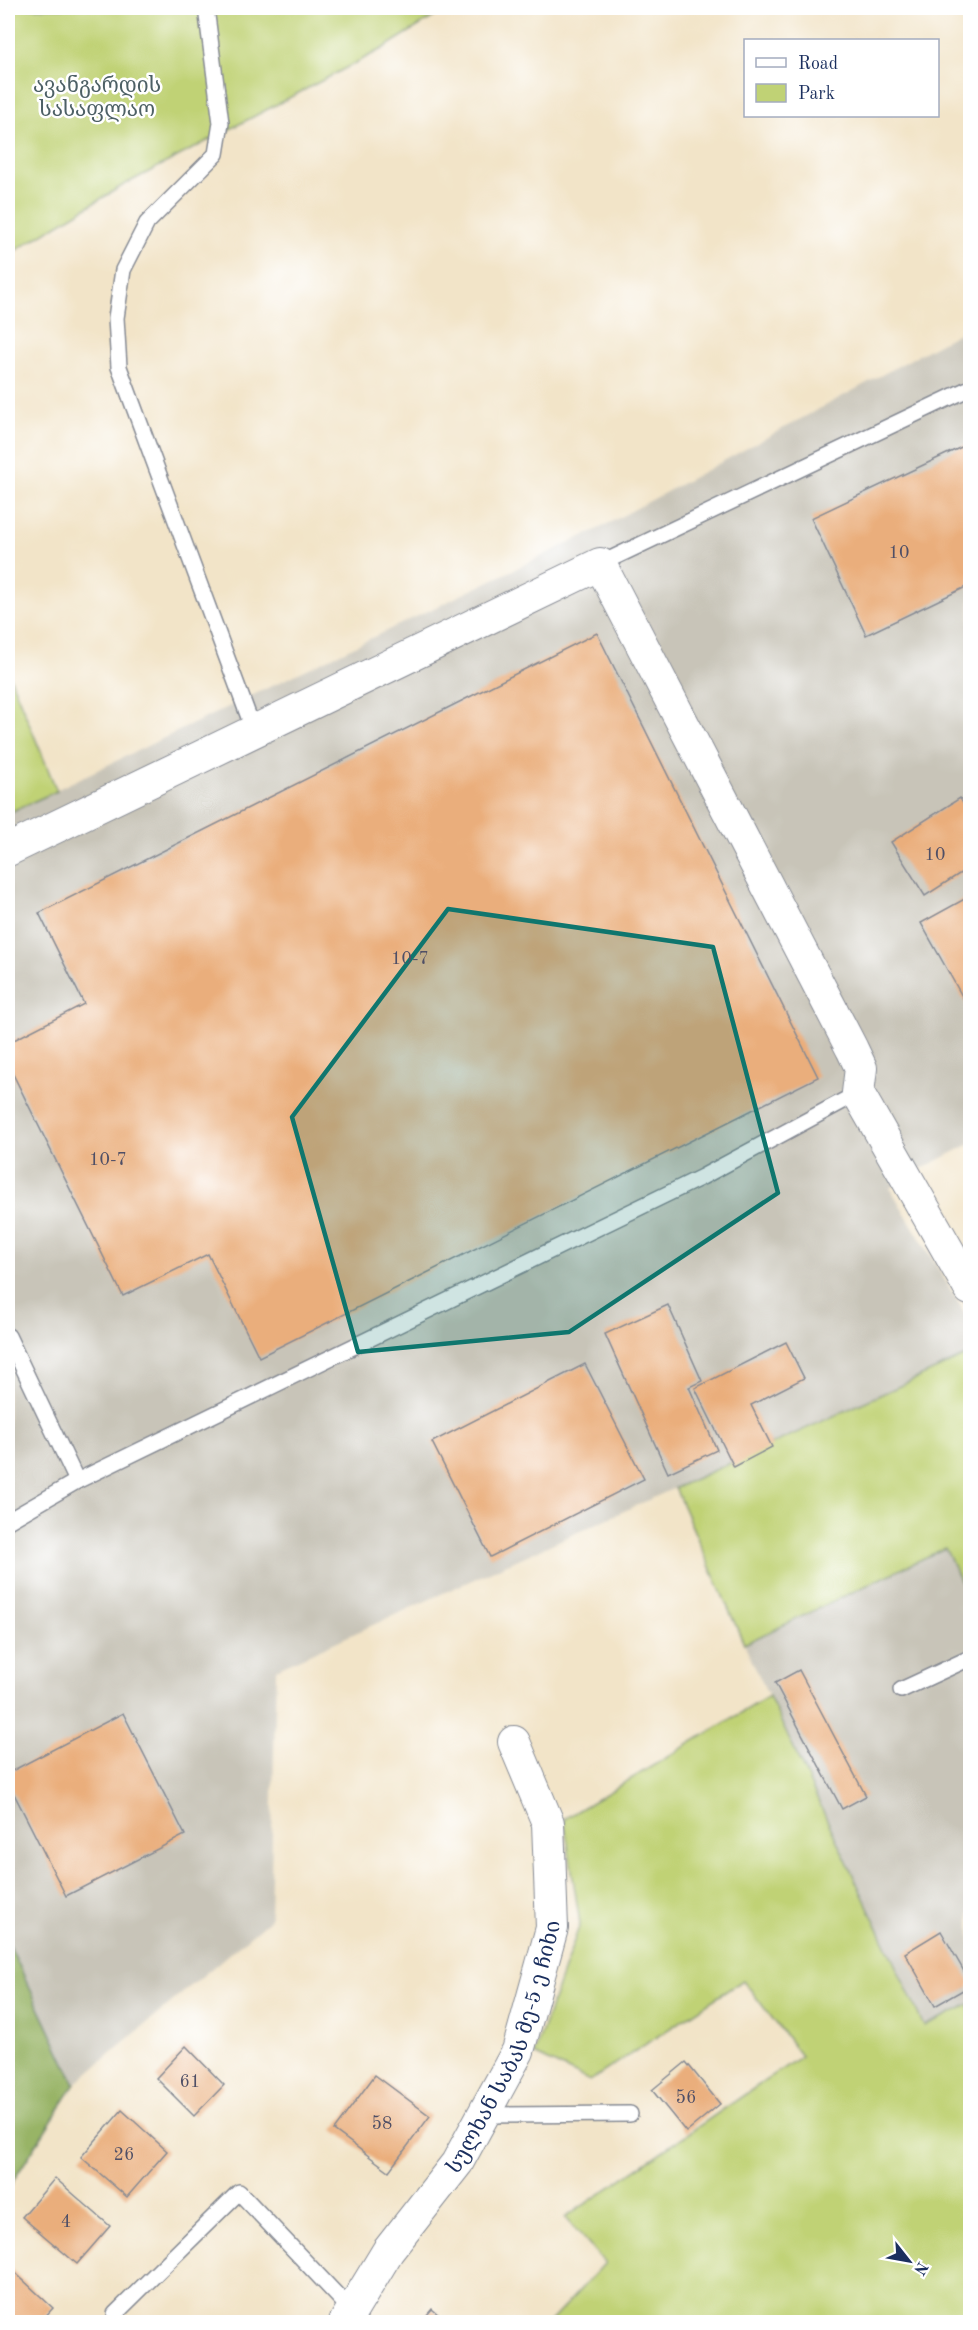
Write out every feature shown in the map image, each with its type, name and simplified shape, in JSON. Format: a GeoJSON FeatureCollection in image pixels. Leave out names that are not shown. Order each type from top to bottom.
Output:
{"type":"FeatureCollection","features":[{"type":"Feature","properties":{"kind":"street"},"geometry":{"type":"LineString","coordinates":[[8,850],[600,564],[852,1049],[861,1068],[858,1093],[970,1288]]}},
{"type":"Feature","properties":{"kind":"street","name":"სულხან საბას მე-5 ე ჩიხი"},"geometry":{"type":"LineString","coordinates":[[348,2317],[388,2251],[457,2163],[518,2051],[552,1928],[548,1823],[514,1742]]}},
{"type":"Feature","properties":{"kind":"lane"},"geometry":{"type":"LineString","coordinates":[[206,8],[221,123],[216,154],[147,223],[123,270],[116,318],[119,367],[254,731]]}},
{"type":"Feature","properties":{"kind":"lane"},"geometry":{"type":"LineString","coordinates":[[600,564],[970,388]]}},
{"type":"Feature","properties":{"kind":"lane"},"geometry":{"type":"LineString","coordinates":[[8,1521],[77,1481],[702,1177],[858,1093]]}},
{"type":"Feature","properties":{"kind":"lane"},"geometry":{"type":"LineString","coordinates":[[8,1336],[77,1481]]}},
{"type":"Feature","properties":{"kind":"lane"},"geometry":{"type":"LineString","coordinates":[[901,1690],[970,1658]]}},
{"type":"Feature","properties":{"kind":"lane"},"geometry":{"type":"LineString","coordinates":[[483,2115],[630,2114]]}},
{"type":"Feature","properties":{"kind":"lane"},"geometry":{"type":"LineString","coordinates":[[115,2314],[239,2192],[348,2317]]}},
{"type":"Feature","properties":{"kind":"highlighted area"},"geometry":{"type":"Polygon","coordinates":[[[448,909],[713,947],[778,1193],[569,1332],[358,1352],[292,1117],[448,909]]]}},
{"type":"Feature","properties":{"kind":"shaded area"},"geometry":{"type":"Polygon","coordinates":[[[970,327],[970,1144],[890,1188],[970,1322],[970,1354],[276,1669],[270,1919],[75,2084],[8,1942],[8,813],[600,528],[970,327]]]}},
{"type":"Feature","properties":{"kind":"shaded area"},"geometry":{"type":"Polygon","coordinates":[[[945,1548],[970,1601],[970,2004],[925,2026],[744,1644],[945,1548]]]}},
{"type":"Feature","properties":{"kind":"green space","name":"ავანგარდის სასაფლაო"},"geometry":{"type":"Polygon","coordinates":[[[8,8],[448,8],[382,49],[122,186],[8,255],[8,8]]]}},
{"type":"Feature","properties":{"kind":"green space"},"geometry":{"type":"Polygon","coordinates":[[[8,672],[57,791],[8,813],[8,672]]]}},
{"type":"Feature","properties":{"kind":"green space"},"geometry":{"type":"Polygon","coordinates":[[[970,1354],[970,1601],[945,1548],[744,1644],[675,1488],[970,1354]]]}},
{"type":"Feature","properties":{"kind":"green space"},"geometry":{"type":"Polygon","coordinates":[[[769,1696],[924,2026],[970,2004],[970,2322],[550,2322],[605,2263],[565,2218],[801,2056],[743,1980],[590,2081],[534,2054],[580,1924],[564,1819],[769,1696]]]}},
{"type":"Feature","properties":{"kind":"green space"},"geometry":{"type":"Polygon","coordinates":[[[8,1942],[75,2084],[8,2189],[8,1942]]]}},
{"type":"Feature","properties":{"kind":"building"},"geometry":{"type":"Polygon","coordinates":[[[970,443],[970,585],[866,635],[811,518],[970,443]]]}},
{"type":"Feature","properties":{"kind":"building"},"geometry":{"type":"Polygon","coordinates":[[[597,633],[818,1077],[259,1357],[208,1254],[123,1296],[8,1064],[8,1043],[84,1004],[39,913],[597,633]]]}},
{"type":"Feature","properties":{"kind":"building"},"geometry":{"type":"Polygon","coordinates":[[[960,798],[970,815],[970,867],[925,896],[891,842],[960,798]]]}},
{"type":"Feature","properties":{"kind":"building"},"geometry":{"type":"Polygon","coordinates":[[[970,896],[970,1003],[967,1005],[921,923],[970,896]]]}},
{"type":"Feature","properties":{"kind":"building"},"geometry":{"type":"Polygon","coordinates":[[[668,1305],[702,1381],[689,1387],[717,1450],[668,1473],[605,1334],[668,1305]]]}},
{"type":"Feature","properties":{"kind":"building"},"geometry":{"type":"Polygon","coordinates":[[[786,1342],[804,1378],[751,1405],[772,1447],[734,1467],[695,1388],[786,1342]]]}},
{"type":"Feature","properties":{"kind":"building"},"geometry":{"type":"Polygon","coordinates":[[[585,1364],[644,1479],[490,1557],[432,1442],[585,1364]]]}},
{"type":"Feature","properties":{"kind":"building"},"geometry":{"type":"Polygon","coordinates":[[[799,1670],[866,1796],[842,1809],[775,1683],[799,1670]]]}},
{"type":"Feature","properties":{"kind":"building"},"geometry":{"type":"Polygon","coordinates":[[[123,1713],[185,1835],[66,1896],[8,1782],[8,1773],[123,1713]]]}},
{"type":"Feature","properties":{"kind":"building"},"geometry":{"type":"Polygon","coordinates":[[[941,1931],[970,1982],[970,1986],[935,2006],[905,1953],[941,1931]]]}},
{"type":"Feature","properties":{"kind":"building"},"geometry":{"type":"Polygon","coordinates":[[[186,2046],[224,2085],[194,2116],[156,2078],[186,2046]]]}},
{"type":"Feature","properties":{"kind":"building"},"geometry":{"type":"Polygon","coordinates":[[[686,2062],[720,2104],[686,2132],[652,2090],[686,2062]]]}},
{"type":"Feature","properties":{"kind":"building"},"geometry":{"type":"Polygon","coordinates":[[[375,2075],[430,2116],[389,2171],[334,2130],[375,2075]]]}},
{"type":"Feature","properties":{"kind":"building"},"geometry":{"type":"Polygon","coordinates":[[[122,2110],[167,2151],[127,2197],[81,2157],[122,2110]]]}},
{"type":"Feature","properties":{"kind":"building"},"geometry":{"type":"Polygon","coordinates":[[[55,2178],[110,2226],[77,2264],[22,2217],[55,2178]]]}},
{"type":"Feature","properties":{"kind":"building"},"geometry":{"type":"Polygon","coordinates":[[[8,2266],[53,2308],[40,2322],[8,2322],[8,2266]]]}},
{"type":"Feature","properties":{"kind":"building"},"geometry":{"type":"Polygon","coordinates":[[[432,2309],[447,2322],[421,2322],[432,2309]]]}}]}
